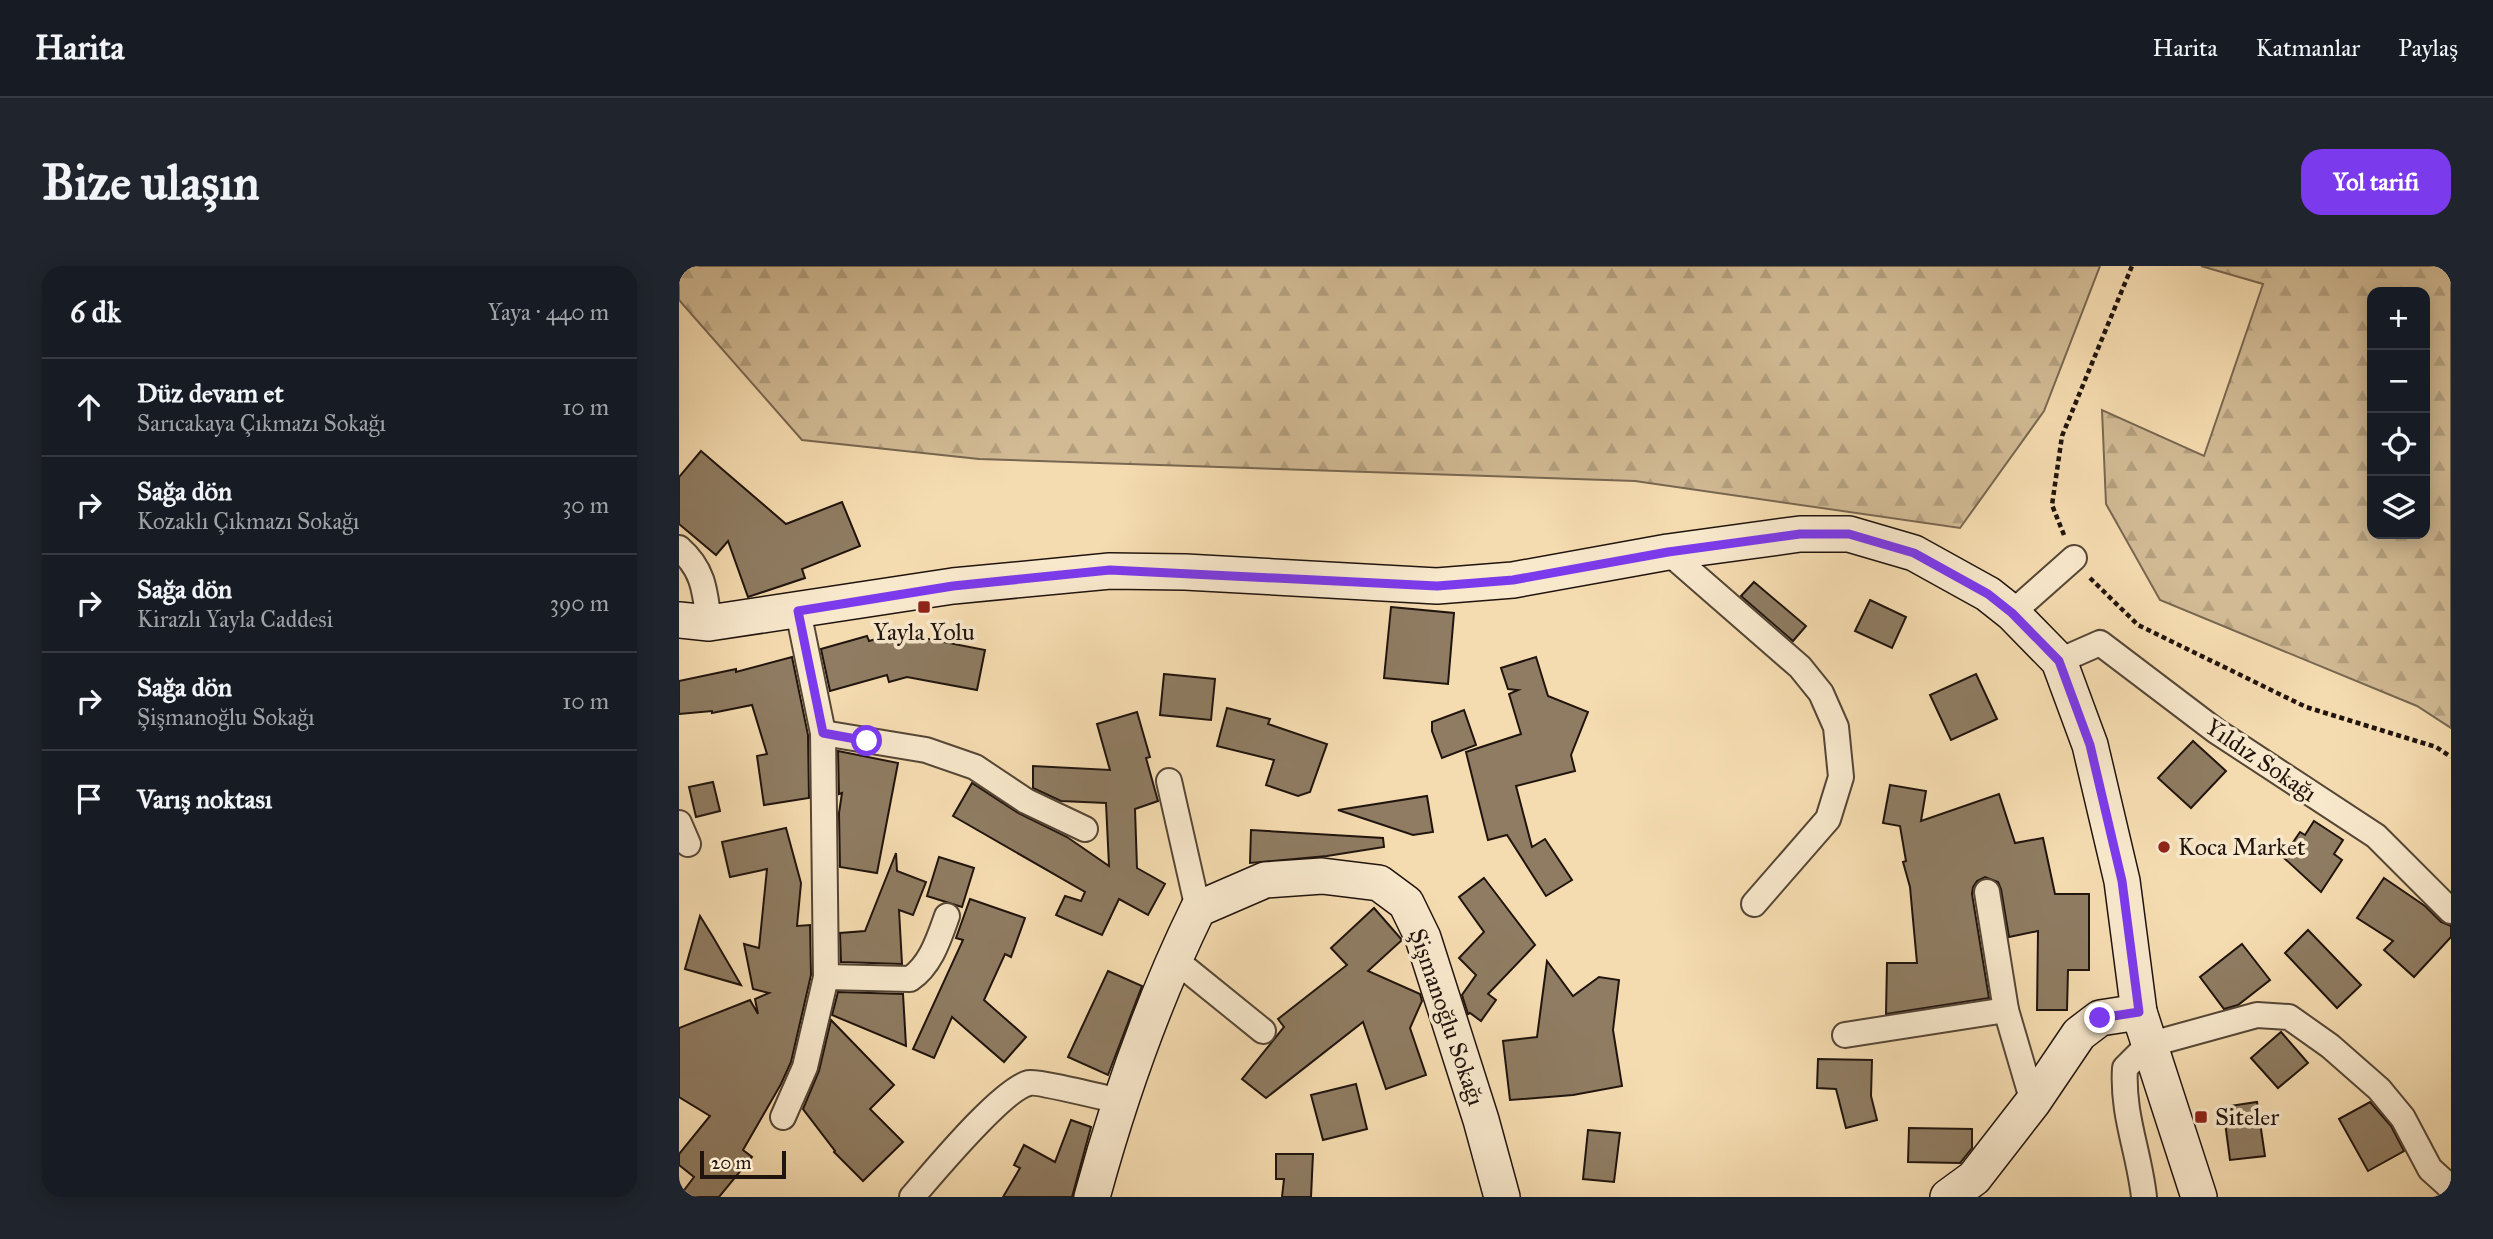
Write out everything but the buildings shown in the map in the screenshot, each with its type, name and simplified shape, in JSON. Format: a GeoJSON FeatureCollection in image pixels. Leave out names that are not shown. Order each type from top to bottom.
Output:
{"type":"FeatureCollection","features":[{"type":"Feature","properties":{"kind":"main road"},"geometry":{"type":"LineString","coordinates":[[694,621],[798,611],[953,586],[1110,570],[1437,586],[1513,580],[1668,552],[1800,534],[1849,534],[1914,553],[1988,594],[2012,613],[2059,661],[2090,745],[2122,881],[2139,1012],[2199,1197]]}},
{"type":"Feature","properties":{"kind":"main road","name":"Şişmanoğlu Sokağı"},"geometry":{"type":"LineString","coordinates":[[1198,909],[1265,880],[1322,876],[1379,883],[1406,903],[1423,938],[1481,1120],[1502,1197]]}},
{"type":"Feature","properties":{"kind":"main road"},"geometry":{"type":"LineString","coordinates":[[1092,1197],[1120,1101],[1174,958],[1198,909]]}},
{"type":"Feature","properties":{"kind":"main road"},"geometry":{"type":"LineString","coordinates":[[1969,1191],[2078,1034],[2100,1018],[2139,1012]]}},
{"type":"Feature","properties":{"kind":"street"},"geometry":{"type":"LineString","coordinates":[[679,548],[691,559],[704,583],[694,621]]}},
{"type":"Feature","properties":{"kind":"street"},"geometry":{"type":"LineString","coordinates":[[1668,552],[1800,667],[1821,692],[1836,727],[1841,777],[1828,819],[1754,904]]}},
{"type":"Feature","properties":{"kind":"street"},"geometry":{"type":"LineString","coordinates":[[2012,613],[2074,558]]}},
{"type":"Feature","properties":{"kind":"street"},"geometry":{"type":"LineString","coordinates":[[783,1117],[804,1066],[826,977],[823,733],[798,611]]}},
{"type":"Feature","properties":{"kind":"street","name":"Yıldız Sokağı"},"geometry":{"type":"LineString","coordinates":[[2059,661],[2100,643],[2216,730],[2376,836],[2451,911]]}},
{"type":"Feature","properties":{"kind":"street"},"geometry":{"type":"LineString","coordinates":[[823,733],[926,750],[975,767],[1026,801],[1085,829]]}},
{"type":"Feature","properties":{"kind":"street"},"geometry":{"type":"LineString","coordinates":[[1169,781],[1198,909]]}},
{"type":"Feature","properties":{"kind":"street"},"geometry":{"type":"LineString","coordinates":[[1987,892],[2005,1010],[2033,1102]]}},
{"type":"Feature","properties":{"kind":"street"},"geometry":{"type":"LineString","coordinates":[[826,977],[910,979],[919,973],[935,947],[947,916]]}},
{"type":"Feature","properties":{"kind":"street"},"geometry":{"type":"LineString","coordinates":[[1174,958],[1263,1031]]}},
{"type":"Feature","properties":{"kind":"street"},"geometry":{"type":"LineString","coordinates":[[1845,1035],[2005,1010]]}},
{"type":"Feature","properties":{"kind":"street"},"geometry":{"type":"LineString","coordinates":[[2144,1197],[2142,1175],[2123,1094],[2125,1068],[2148,1045],[2257,1015],[2289,1017],[2330,1046],[2379,1089],[2403,1118],[2430,1168],[2451,1188]]}},
{"type":"Feature","properties":{"kind":"street"},"geometry":{"type":"LineString","coordinates":[[912,1197],[990,1111],[1015,1090],[1030,1082],[1120,1101]]}},
{"type":"Feature","properties":{"kind":"path"},"geometry":{"type":"LineString","coordinates":[[2132,266],[2062,436],[2052,505],[2074,558],[2097,586],[2138,625],[2306,707],[2436,747],[2451,757]]}},
{"type":"Feature","properties":{"kind":"green space"},"geometry":{"type":"Polygon","coordinates":[[[679,266],[2100,266],[2044,411],[1960,528],[1635,481],[979,459],[802,440],[679,300],[679,266]]]}},
{"type":"Feature","properties":{"kind":"green space"},"geometry":{"type":"Polygon","coordinates":[[[2201,266],[2451,266],[2451,728],[2417,706],[2160,600],[2106,504],[2102,410],[2204,456],[2263,284],[2201,266]]]}},
{"type":"Feature","properties":{"kind":"place","name":"Yayla Yolu"},"geometry":{"type":"Point","coordinates":[924,607]}},
{"type":"Feature","properties":{"kind":"place","name":"Koca Market"},"geometry":{"type":"Point","coordinates":[2164,847]}},
{"type":"Feature","properties":{"kind":"place","name":"Siteler"},"geometry":{"type":"Point","coordinates":[2201,1117]}},
{"type":"Feature","properties":{"kind":"route"},"geometry":{"type":"LineString","coordinates":[[867,741],[823,733],[798,611],[953,586],[1110,570],[1437,586],[1513,580],[1668,552],[1800,534],[1849,534],[1914,553],[1988,594],[2012,613],[2059,661],[2090,745],[2122,881],[2139,1012],[2100,1018]]}}]}
